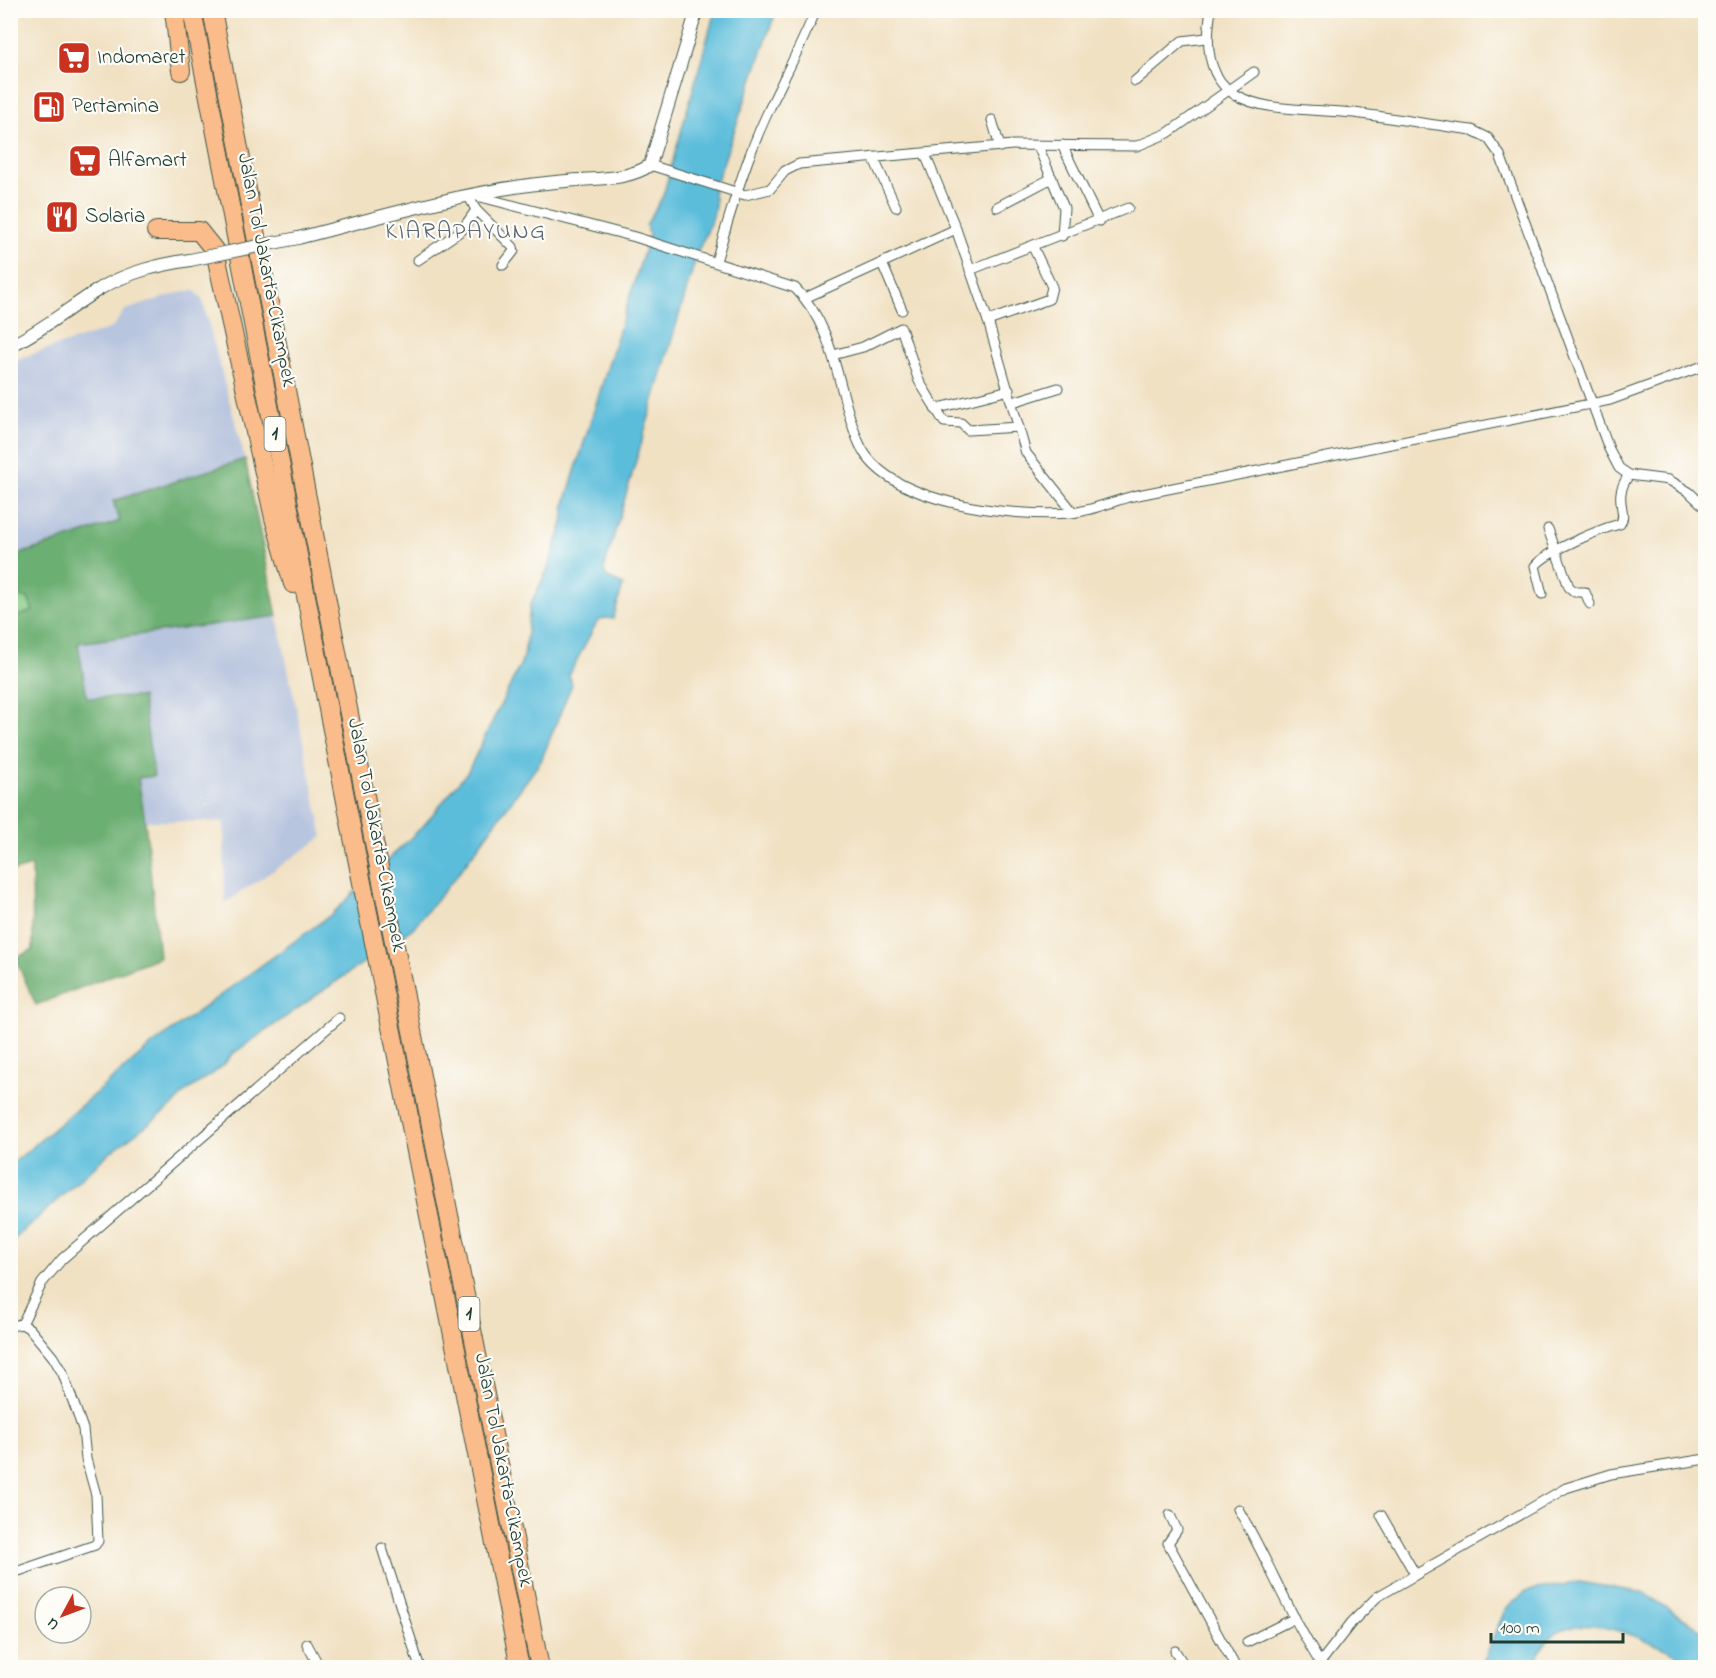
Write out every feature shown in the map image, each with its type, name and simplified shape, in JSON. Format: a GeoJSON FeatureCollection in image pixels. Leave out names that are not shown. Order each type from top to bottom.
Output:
{"type":"FeatureCollection","features":[{"type":"Feature","properties":{"kind":"highway"},"geometry":{"type":"LineString","coordinates":[[174,10],[181,71]]}},
{"type":"Feature","properties":{"kind":"highway","name":"Jalan Tol Jakarta–Cikampek"},"geometry":{"type":"LineString","coordinates":[[192,10],[357,858],[520,1668]]}},
{"type":"Feature","properties":{"kind":"highway","name":"Jalan Tol Jakarta–Cikampek"},"geometry":{"type":"LineString","coordinates":[[212,10],[374,842],[540,1668]]}},
{"type":"Feature","properties":{"kind":"highway"},"geometry":{"type":"LineString","coordinates":[[156,231],[199,231],[214,251],[274,518],[328,710]]}},
{"type":"Feature","properties":{"kind":"street"},"geometry":{"type":"LineString","coordinates":[[10,346],[30,337],[101,288],[149,267],[298,238],[526,184],[642,171],[650,165],[697,10]]}},
{"type":"Feature","properties":{"kind":"street"},"geometry":{"type":"LineString","coordinates":[[716,261],[737,194],[767,114],[800,49],[816,10]]}},
{"type":"Feature","properties":{"kind":"street"},"geometry":{"type":"LineString","coordinates":[[1210,10],[1206,38],[1212,65],[1227,89],[1249,102],[1262,106],[1353,113],[1472,130],[1488,138],[1500,155],[1609,448],[1619,468],[1629,476],[1669,480],[1689,492],[1706,508]]}},
{"type":"Feature","properties":{"kind":"street"},"geometry":{"type":"LineString","coordinates":[[1135,81],[1182,41],[1206,38]]}},
{"type":"Feature","properties":{"kind":"street"},"geometry":{"type":"LineString","coordinates":[[650,165],[737,194],[757,194],[770,189],[785,171],[799,164],[1000,147],[1137,146],[1168,133],[1254,72]]}},
{"type":"Feature","properties":{"kind":"street"},"geometry":{"type":"LineString","coordinates":[[992,120],[1000,147]]}},
{"type":"Feature","properties":{"kind":"street"},"geometry":{"type":"LineString","coordinates":[[1062,145],[1099,221]]}},
{"type":"Feature","properties":{"kind":"street"},"geometry":{"type":"LineString","coordinates":[[1038,146],[1064,208],[1062,236]]}},
{"type":"Feature","properties":{"kind":"street"},"geometry":{"type":"LineString","coordinates":[[925,154],[956,229],[988,321],[1026,453],[1073,513]]}},
{"type":"Feature","properties":{"kind":"street"},"geometry":{"type":"LineString","coordinates":[[873,157],[896,207]]}},
{"type":"Feature","properties":{"kind":"street"},"geometry":{"type":"LineString","coordinates":[[997,207],[1052,178]]}},
{"type":"Feature","properties":{"kind":"street"},"geometry":{"type":"LineString","coordinates":[[473,195],[476,210],[513,247],[514,251],[502,265]]}},
{"type":"Feature","properties":{"kind":"street"},"geometry":{"type":"LineString","coordinates":[[473,195],[635,237],[789,285],[805,298],[819,322],[833,355],[859,444],[872,463],[892,480],[938,497],[972,505],[1032,513],[1073,513],[1133,496],[1610,400],[1706,365]]}},
{"type":"Feature","properties":{"kind":"street"},"geometry":{"type":"LineString","coordinates":[[970,270],[1062,236],[1128,208]]}},
{"type":"Feature","properties":{"kind":"street"},"geometry":{"type":"LineString","coordinates":[[418,260],[462,230],[476,210]]}},
{"type":"Feature","properties":{"kind":"street"},"geometry":{"type":"LineString","coordinates":[[805,298],[956,229]]}},
{"type":"Feature","properties":{"kind":"street"},"geometry":{"type":"LineString","coordinates":[[988,321],[1049,299],[1053,294],[1052,286],[1033,247]]}},
{"type":"Feature","properties":{"kind":"street"},"geometry":{"type":"LineString","coordinates":[[882,263],[902,310]]}},
{"type":"Feature","properties":{"kind":"street"},"geometry":{"type":"LineString","coordinates":[[833,355],[863,347],[901,328],[920,381],[944,422],[961,423],[968,430],[1018,427]]}},
{"type":"Feature","properties":{"kind":"street"},"geometry":{"type":"LineString","coordinates":[[1013,402],[1058,388]]}},
{"type":"Feature","properties":{"kind":"street"},"geometry":{"type":"LineString","coordinates":[[935,409],[1009,390]]}},
{"type":"Feature","properties":{"kind":"street"},"geometry":{"type":"LineString","coordinates":[[1542,594],[1535,566],[1542,559],[1586,536],[1620,524],[1624,513],[1619,496],[1629,476]]}},
{"type":"Feature","properties":{"kind":"street"},"geometry":{"type":"LineString","coordinates":[[1548,529],[1569,587],[1575,592],[1585,592],[1590,604]]}},
{"type":"Feature","properties":{"kind":"street"},"geometry":{"type":"LineString","coordinates":[[22,1324],[42,1283],[62,1259],[339,1018]]}},
{"type":"Feature","properties":{"kind":"street"},"geometry":{"type":"LineString","coordinates":[[10,1326],[22,1324],[30,1329],[53,1357],[63,1374],[83,1429],[86,1460],[96,1495],[98,1541],[95,1545],[10,1574]]}},
{"type":"Feature","properties":{"kind":"street"},"geometry":{"type":"LineString","coordinates":[[1238,1509],[1267,1559],[1318,1666],[1352,1622],[1377,1597],[1566,1488],[1611,1474],[1706,1459]]}},
{"type":"Feature","properties":{"kind":"street"},"geometry":{"type":"LineString","coordinates":[[1170,1515],[1177,1530],[1168,1543],[1236,1668]]}},
{"type":"Feature","properties":{"kind":"street"},"geometry":{"type":"LineString","coordinates":[[1381,1515],[1415,1574]]}},
{"type":"Feature","properties":{"kind":"street"},"geometry":{"type":"LineString","coordinates":[[382,1548],[420,1668]]}},
{"type":"Feature","properties":{"kind":"street"},"geometry":{"type":"LineString","coordinates":[[1247,1642],[1270,1635],[1295,1618]]}},
{"type":"Feature","properties":{"kind":"street"},"geometry":{"type":"LineString","coordinates":[[308,1644],[320,1668]]}},
{"type":"Feature","properties":{"kind":"street"},"geometry":{"type":"LineString","coordinates":[[1175,1651],[1186,1668]]}},
{"type":"Feature","properties":{"kind":"shaded area"},"geometry":{"type":"Polygon","coordinates":[[[185,291],[195,291],[202,299],[245,459],[114,500],[120,521],[11,557],[11,361],[112,328],[125,310],[185,291]]]}},
{"type":"Feature","properties":{"kind":"shaded area"},"geometry":{"type":"Polygon","coordinates":[[[277,616],[323,837],[225,903],[224,822],[145,821],[138,777],[154,776],[141,697],[87,698],[78,643],[277,616]]]}},
{"type":"Feature","properties":{"kind":"green space"},"geometry":{"type":"Polygon","coordinates":[[[245,459],[277,616],[78,643],[87,698],[142,697],[154,776],[138,778],[145,821],[159,957],[36,1005],[15,958],[33,950],[32,866],[10,872],[11,618],[33,611],[28,598],[21,598],[11,557],[120,521],[113,501],[245,459]]]}},
{"type":"Feature","properties":{"kind":"green space"},"geometry":{"type":"Polygon","coordinates":[[[10,565],[21,597],[28,598],[33,611],[11,618],[10,565]]]}},
{"type":"Feature","properties":{"kind":"water"},"geometry":{"type":"Polygon","coordinates":[[[715,11],[776,11],[713,192],[714,214],[698,251],[604,569],[606,577],[623,585],[613,619],[605,618],[597,622],[569,675],[572,684],[541,761],[458,874],[413,928],[231,1055],[218,1070],[187,1091],[175,1104],[108,1154],[11,1242],[11,1165],[152,1045],[332,914],[424,825],[468,771],[524,657],[530,605],[547,571],[563,523],[565,503],[649,235],[646,225],[663,196],[715,11]]]}},
{"type":"Feature","properties":{"kind":"water"},"geometry":{"type":"Polygon","coordinates":[[[1579,1582],[1644,1593],[1705,1632],[1705,1667],[1692,1667],[1670,1651],[1629,1634],[1595,1626],[1579,1626],[1565,1629],[1552,1636],[1541,1649],[1534,1667],[1481,1667],[1505,1610],[1526,1591],[1579,1582]]]}},
{"type":"Feature","properties":{"kind":"place","name":"Indomaret"},"geometry":{"type":"Point","coordinates":[74,58]}},
{"type":"Feature","properties":{"kind":"place","name":"Pertamina"},"geometry":{"type":"Point","coordinates":[49,107]}},
{"type":"Feature","properties":{"kind":"place","name":"Alfamart"},"geometry":{"type":"Point","coordinates":[85,161]}},
{"type":"Feature","properties":{"kind":"place","name":"Solaria"},"geometry":{"type":"Point","coordinates":[62,217]}},
{"type":"Feature","properties":{"kind":"district","name":"KIARAPAYUNG"},"geometry":{"type":"Point","coordinates":[466,232]}}]}
